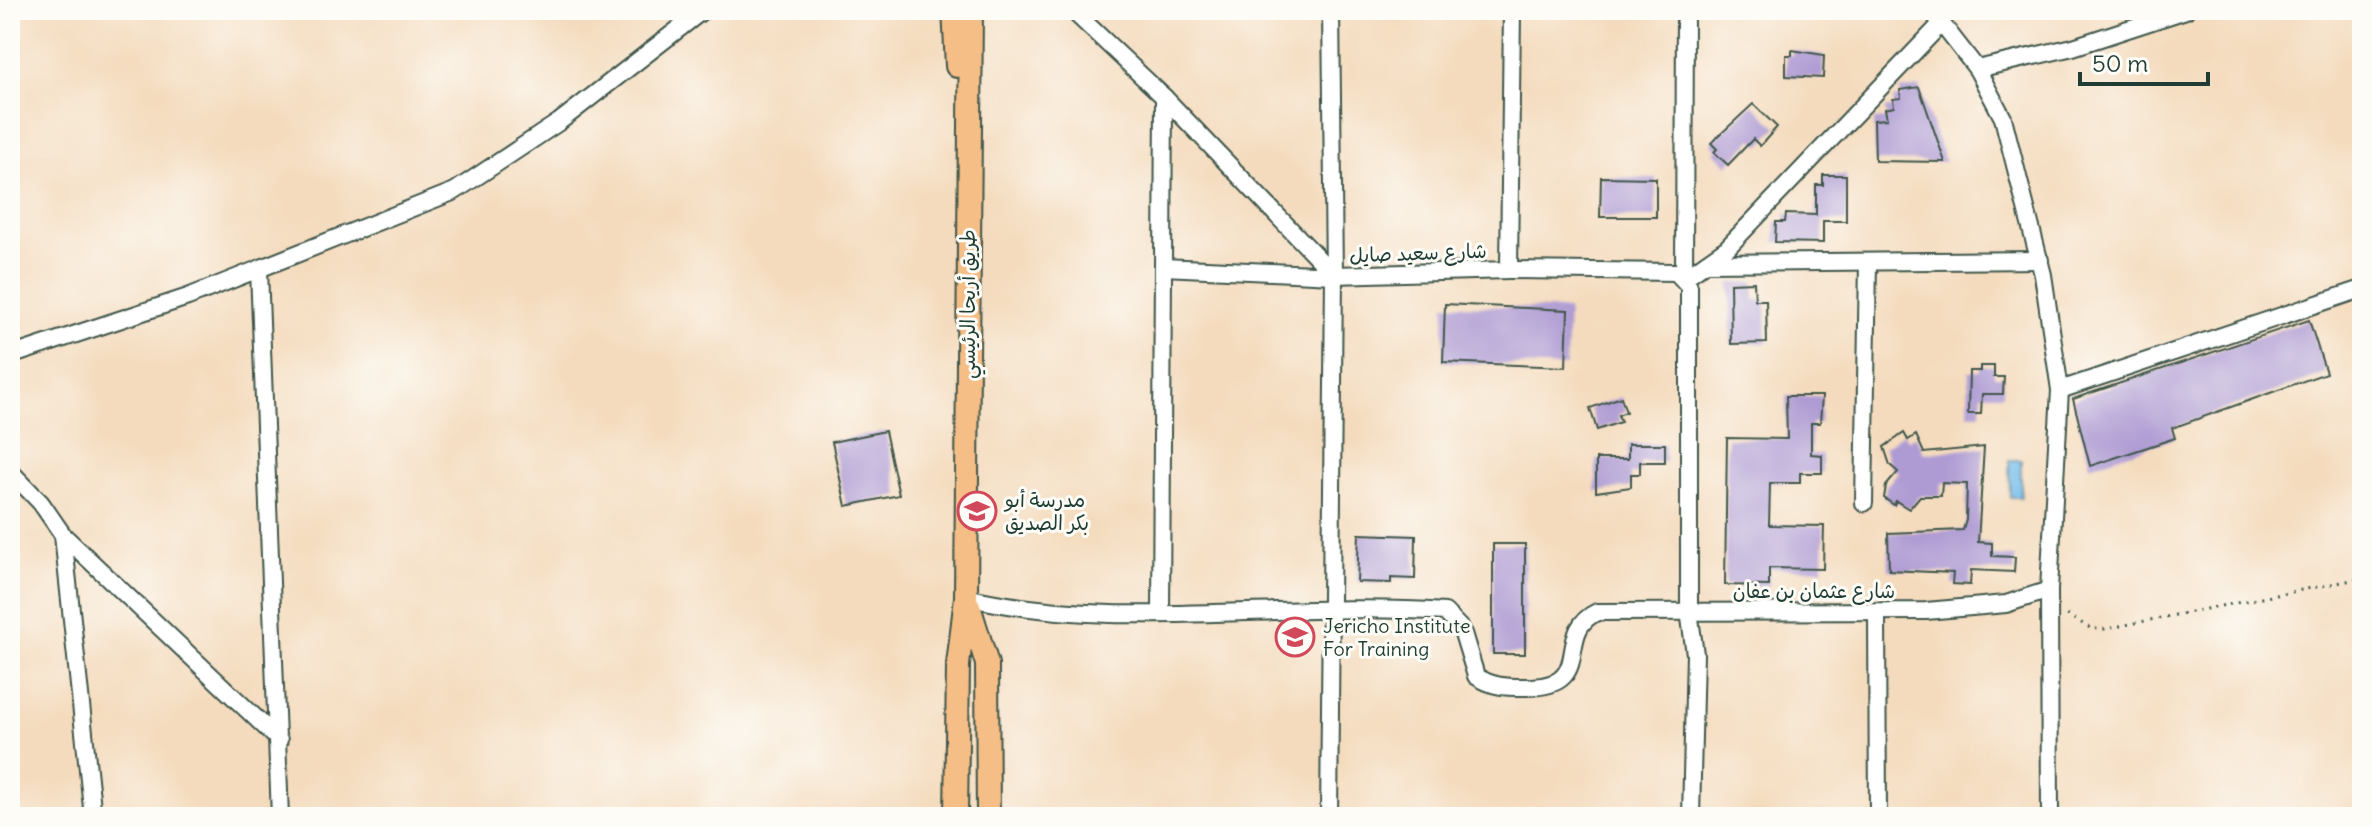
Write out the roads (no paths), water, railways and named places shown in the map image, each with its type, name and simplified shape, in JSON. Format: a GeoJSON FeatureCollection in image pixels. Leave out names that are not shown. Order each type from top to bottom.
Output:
{"type":"FeatureCollection","features":[{"type":"Feature","properties":{"kind":"main road"},"geometry":{"type":"LineString","coordinates":[[954,10],[969,194]]}},
{"type":"Feature","properties":{"kind":"main road","name":"طريق أريحا الرئيسي"},"geometry":{"type":"LineString","coordinates":[[956,817],[958,665],[966,597],[971,10]]}},
{"type":"Feature","properties":{"kind":"main road","name":"طريق أريحا الرئيسي"},"geometry":{"type":"LineString","coordinates":[[966,597],[987,664],[988,817]]}},
{"type":"Feature","properties":{"kind":"street"},"geometry":{"type":"LineString","coordinates":[[10,356],[259,270],[415,208],[491,170],[559,122],[703,10]]}},
{"type":"Feature","properties":{"kind":"street"},"geometry":{"type":"LineString","coordinates":[[1072,10],[1164,97],[1334,275],[1329,817]]}},
{"type":"Feature","properties":{"kind":"street","name":"شارع سعيد صايل"},"geometry":{"type":"LineString","coordinates":[[1331,10],[1334,275],[1509,270],[1512,10]]}},
{"type":"Feature","properties":{"kind":"street"},"geometry":{"type":"LineString","coordinates":[[1685,10],[1684,278],[1691,294],[1689,611],[1695,654],[1691,817]]}},
{"type":"Feature","properties":{"kind":"street"},"geometry":{"type":"LineString","coordinates":[[1931,10],[1977,69],[2003,118],[2040,260],[2060,390],[2049,590],[2050,817]]}},
{"type":"Feature","properties":{"kind":"street"},"geometry":{"type":"LineString","coordinates":[[1977,69],[2073,47],[2186,10]]}},
{"type":"Feature","properties":{"kind":"street"},"geometry":{"type":"LineString","coordinates":[[1684,278],[1727,248],[1940,25]]}},
{"type":"Feature","properties":{"kind":"street"},"geometry":{"type":"LineString","coordinates":[[1161,614],[1164,97]]}},
{"type":"Feature","properties":{"kind":"street"},"geometry":{"type":"LineString","coordinates":[[1705,263],[2040,260]]}},
{"type":"Feature","properties":{"kind":"street"},"geometry":{"type":"LineString","coordinates":[[1864,503],[1868,262]]}},
{"type":"Feature","properties":{"kind":"street"},"geometry":{"type":"LineString","coordinates":[[1163,267],[1334,275]]}},
{"type":"Feature","properties":{"kind":"street"},"geometry":{"type":"LineString","coordinates":[[259,270],[280,817]]}},
{"type":"Feature","properties":{"kind":"street"},"geometry":{"type":"LineString","coordinates":[[1509,270],[1676,272],[1684,278]]}},
{"type":"Feature","properties":{"kind":"street"},"geometry":{"type":"LineString","coordinates":[[2060,390],[2362,289]]}},
{"type":"Feature","properties":{"kind":"street"},"geometry":{"type":"LineString","coordinates":[[10,471],[41,503],[63,535],[279,740]]}},
{"type":"Feature","properties":{"kind":"street"},"geometry":{"type":"LineString","coordinates":[[63,535],[93,817]]}},
{"type":"Feature","properties":{"kind":"street","name":"شارع عثمان بن عفان"},"geometry":{"type":"LineString","coordinates":[[1332,610],[1445,612],[1462,630],[1476,676],[1498,686],[1544,687],[1562,680],[1569,672],[1578,632],[1590,615],[1630,610],[1877,613],[2006,604],[2049,590]]}},
{"type":"Feature","properties":{"kind":"street"},"geometry":{"type":"LineString","coordinates":[[966,597],[1019,609],[1161,614],[1332,610]]}},
{"type":"Feature","properties":{"kind":"street"},"geometry":{"type":"LineString","coordinates":[[1877,613],[1878,817]]}},
{"type":"Feature","properties":{"kind":"water"},"geometry":{"type":"Polygon","coordinates":[[[2009,460],[2021,460],[2021,497],[2010,497],[2009,460]]]}},
{"type":"Feature","properties":{"kind":"place","name":"مدرسة أبو بكر الصديق"},"geometry":{"type":"Point","coordinates":[977,511]}},
{"type":"Feature","properties":{"kind":"place","name":"Jericho Institute For Training"},"geometry":{"type":"Point","coordinates":[1295,637]}}]}
